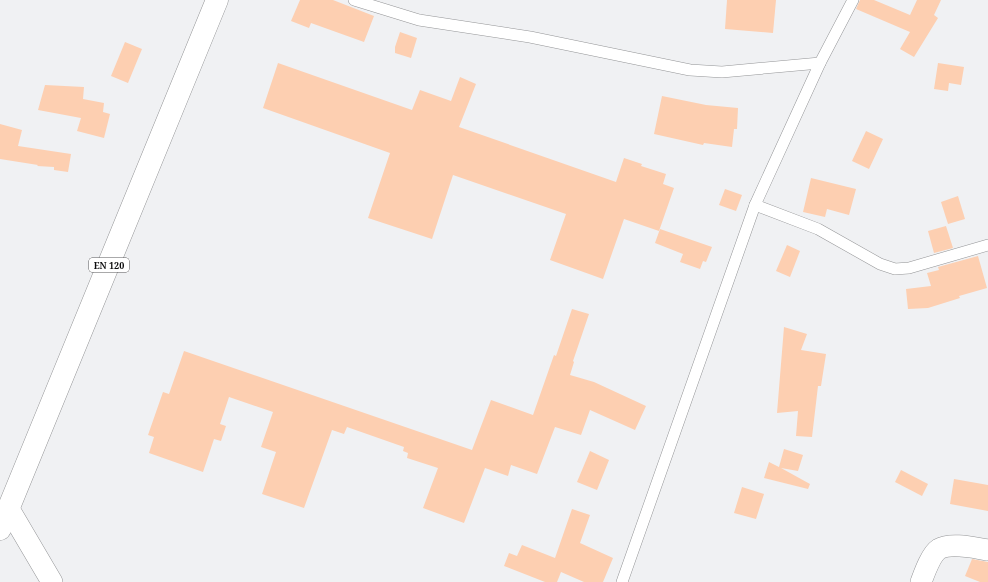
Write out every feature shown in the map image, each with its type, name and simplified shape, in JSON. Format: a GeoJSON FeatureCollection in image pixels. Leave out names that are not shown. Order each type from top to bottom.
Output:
{"type":"FeatureCollection","features":[{"type":"Feature","properties":{"kind":"main road","name":"EN 120"},"geometry":{"type":"LineString","coordinates":[[0,529],[217,0]]}},
{"type":"Feature","properties":{"kind":"street"},"geometry":{"type":"LineString","coordinates":[[9,509],[52,582]]}},
{"type":"Feature","properties":{"kind":"street"},"geometry":{"type":"LineString","coordinates":[[920,582],[938,550],[960,546],[988,550]]}},
{"type":"Feature","properties":{"kind":"lane"},"geometry":{"type":"LineString","coordinates":[[354,0],[419,20],[530,37],[690,70],[722,72],[820,63]]}},
{"type":"Feature","properties":{"kind":"lane"},"geometry":{"type":"LineString","coordinates":[[622,582],[755,205],[820,63],[853,0]]}},
{"type":"Feature","properties":{"kind":"lane"},"geometry":{"type":"LineString","coordinates":[[755,205],[818,229],[880,264],[895,269],[910,268],[988,245]]}},
{"type":"Feature","properties":{"kind":"building"},"geometry":{"type":"Polygon","coordinates":[[[300,0],[333,0],[374,16],[364,42],[311,23],[309,28],[291,21],[300,0]]]}},
{"type":"Feature","properties":{"kind":"building"},"geometry":{"type":"Polygon","coordinates":[[[727,0],[776,0],[773,33],[725,29],[727,0]]]}},
{"type":"Feature","properties":{"kind":"building"},"geometry":{"type":"Polygon","coordinates":[[[860,0],[874,0],[910,15],[917,0],[941,0],[934,15],[938,18],[914,57],[900,49],[910,32],[856,9],[860,0]]]}},
{"type":"Feature","properties":{"kind":"building"},"geometry":{"type":"Polygon","coordinates":[[[400,32],[417,38],[411,58],[395,53],[395,47],[400,32]]]}},
{"type":"Feature","properties":{"kind":"building"},"geometry":{"type":"Polygon","coordinates":[[[125,42],[142,49],[128,83],[111,76],[125,42]]]}},
{"type":"Feature","properties":{"kind":"building"},"geometry":{"type":"Polygon","coordinates":[[[278,63],[412,110],[420,90],[451,101],[460,77],[476,84],[459,127],[616,182],[624,158],[642,164],[641,166],[666,174],[663,184],[674,188],[659,231],[624,219],[603,279],[550,260],[566,214],[453,175],[432,239],[368,218],[390,153],[263,108],[278,63]]]}},
{"type":"Feature","properties":{"kind":"building"},"geometry":{"type":"Polygon","coordinates":[[[938,63],[964,67],[961,85],[949,83],[948,91],[934,89],[938,63]]]}},
{"type":"Feature","properties":{"kind":"building"},"geometry":{"type":"Polygon","coordinates":[[[45,85],[84,87],[83,99],[104,103],[103,112],[110,114],[104,138],[77,131],[81,118],[38,110],[45,85]]]}},
{"type":"Feature","properties":{"kind":"building"},"geometry":{"type":"Polygon","coordinates":[[[662,96],[706,105],[738,108],[737,129],[734,129],[732,147],[704,143],[703,145],[654,134],[662,96]]]}},
{"type":"Feature","properties":{"kind":"building"},"geometry":{"type":"Polygon","coordinates":[[[0,124],[22,130],[18,146],[71,154],[68,172],[54,170],[54,167],[37,166],[38,165],[0,159],[0,124]]]}},
{"type":"Feature","properties":{"kind":"building"},"geometry":{"type":"Polygon","coordinates":[[[866,131],[883,139],[869,169],[852,161],[866,131]]]}},
{"type":"Feature","properties":{"kind":"building"},"geometry":{"type":"Polygon","coordinates":[[[811,178],[856,189],[849,215],[827,209],[825,217],[803,212],[811,178]]]}},
{"type":"Feature","properties":{"kind":"building"},"geometry":{"type":"Polygon","coordinates":[[[725,189],[742,195],[736,211],[719,205],[725,189]]]}},
{"type":"Feature","properties":{"kind":"building"},"geometry":{"type":"Polygon","coordinates":[[[958,196],[965,219],[948,224],[941,202],[958,196]]]}},
{"type":"Feature","properties":{"kind":"building"},"geometry":{"type":"Polygon","coordinates":[[[946,226],[953,248],[934,253],[928,231],[946,226]]]}},
{"type":"Feature","properties":{"kind":"building"},"geometry":{"type":"Polygon","coordinates":[[[660,229],[712,247],[706,262],[703,261],[700,269],[680,262],[683,254],[655,243],[660,229]]]}},
{"type":"Feature","properties":{"kind":"building"},"geometry":{"type":"Polygon","coordinates":[[[787,245],[800,251],[790,277],[776,271],[787,245]]]}},
{"type":"Feature","properties":{"kind":"building"},"geometry":{"type":"Polygon","coordinates":[[[978,256],[987,288],[959,296],[960,298],[928,308],[908,309],[906,289],[931,286],[927,273],[939,270],[938,267],[978,256]]]}},
{"type":"Feature","properties":{"kind":"building"},"geometry":{"type":"Polygon","coordinates":[[[572,309],[589,314],[573,361],[570,375],[594,382],[646,406],[635,430],[590,410],[581,435],[555,427],[537,474],[511,465],[508,476],[485,468],[464,523],[423,508],[438,468],[407,458],[408,453],[403,451],[404,447],[347,427],[344,434],[332,430],[304,508],[262,494],[276,452],[261,447],[273,412],[229,397],[220,424],[226,426],[221,441],[214,439],[203,472],[149,453],[154,437],[148,435],[163,392],[169,394],[184,351],[472,450],[491,400],[533,415],[554,355],[556,356],[572,309]]]}},
{"type":"Feature","properties":{"kind":"building"},"geometry":{"type":"Polygon","coordinates":[[[784,327],[807,334],[801,350],[826,354],[821,386],[818,386],[812,437],[796,436],[798,411],[777,413],[784,327]]]}},
{"type":"Feature","properties":{"kind":"building"},"geometry":{"type":"Polygon","coordinates":[[[784,449],[803,455],[798,471],[781,468],[810,484],[808,489],[764,478],[769,462],[779,467],[784,449]]]}},
{"type":"Feature","properties":{"kind":"building"},"geometry":{"type":"Polygon","coordinates":[[[590,451],[609,460],[597,490],[577,482],[590,451]]]}},
{"type":"Feature","properties":{"kind":"building"},"geometry":{"type":"Polygon","coordinates":[[[901,470],[928,484],[922,496],[895,482],[901,470]]]}},
{"type":"Feature","properties":{"kind":"building"},"geometry":{"type":"Polygon","coordinates":[[[954,479],[988,485],[988,511],[950,504],[954,479]]]}},
{"type":"Feature","properties":{"kind":"building"},"geometry":{"type":"Polygon","coordinates":[[[742,487],[764,494],[756,519],[734,513],[742,487]]]}},
{"type":"Feature","properties":{"kind":"building"},"geometry":{"type":"Polygon","coordinates":[[[572,509],[590,515],[580,543],[613,558],[603,582],[584,582],[561,572],[557,582],[545,582],[504,566],[509,553],[517,556],[522,545],[555,558],[572,509]]]}},
{"type":"Feature","properties":{"kind":"building"},"geometry":{"type":"Polygon","coordinates":[[[972,559],[988,562],[988,582],[980,582],[965,576],[972,559]]]}}]}
